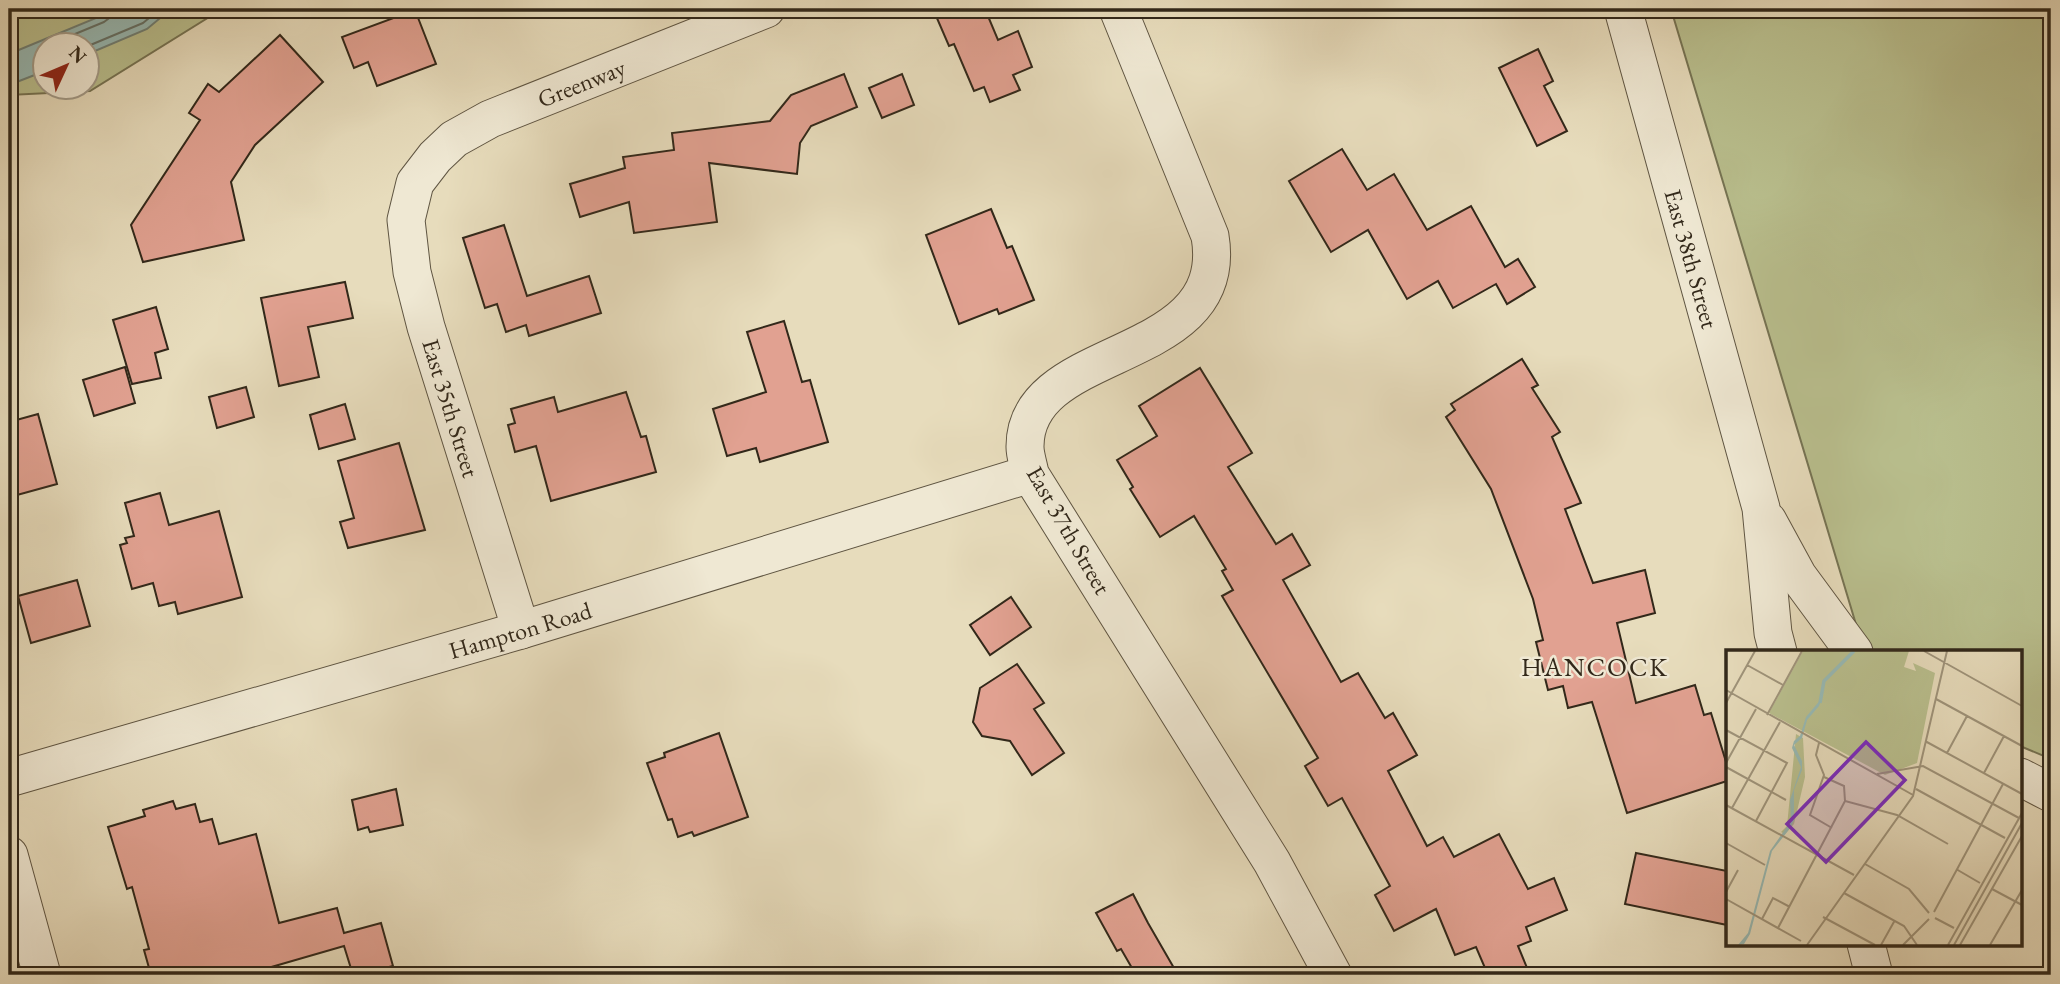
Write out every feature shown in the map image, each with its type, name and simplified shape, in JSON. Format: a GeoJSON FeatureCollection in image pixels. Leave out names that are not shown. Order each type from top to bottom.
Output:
{"type":"FeatureCollection","features":[{"type":"Feature","properties":{"kind":"street","name":"Greenway"},"geometry":{"type":"LineString","coordinates":[[415,183],[454,139],[490,119],[766,9]]}},
{"type":"Feature","properties":{"kind":"street","name":"East 37th Street"},"geometry":{"type":"LineString","coordinates":[[1118,9],[1210,236],[1214,258],[1210,281],[1196,305],[1180,321],[1062,384],[1042,403],[1030,424],[1025,447],[1030,474],[1272,862],[1334,975]]}},
{"type":"Feature","properties":{"kind":"street","name":"East 38th Street"},"geometry":{"type":"LineString","coordinates":[[1623,9],[1761,508],[1773,633],[1777,650]]}},
{"type":"Feature","properties":{"kind":"street","name":"East 35th Street"},"geometry":{"type":"LineString","coordinates":[[415,183],[406,220],[412,272],[426,327],[521,630]]}},
{"type":"Feature","properties":{"kind":"street","name":"Hampton Road"},"geometry":{"type":"LineString","coordinates":[[9,778],[521,630],[1030,474]]}},
{"type":"Feature","properties":{"kind":"street","name":"East 38th Street"},"geometry":{"type":"LineString","coordinates":[[1761,508],[1798,576],[1853,650]]}},
{"type":"Feature","properties":{"kind":"street"},"geometry":{"type":"LineString","coordinates":[[2022,778],[2051,793]]}},
{"type":"Feature","properties":{"kind":"street"},"geometry":{"type":"LineString","coordinates":[[9,855],[41,975]]}},
{"type":"Feature","properties":{"kind":"street"},"geometry":{"type":"LineString","coordinates":[[1867,946],[1874,975]]}},
{"type":"Feature","properties":{"kind":"green space"},"geometry":{"type":"Polygon","coordinates":[[[9,9],[222,9],[102,84],[102,32],[32,32],[32,94],[9,95],[9,9]]]}},
{"type":"Feature","properties":{"kind":"green space"},"geometry":{"type":"Polygon","coordinates":[[[1671,9],[2051,9],[2051,759],[2022,747],[2022,650],[1864,650],[1671,9]]]}},
{"type":"Feature","properties":{"kind":"water"},"geometry":{"type":"Polygon","coordinates":[[[110,9],[171,9],[147,29],[102,48],[102,32],[62,32],[101,16],[110,9]]]}},
{"type":"Feature","properties":{"kind":"water"},"geometry":{"type":"Polygon","coordinates":[[[32,44],[32,76],[9,85],[9,54],[32,44]]]}},
{"type":"Feature","properties":{"kind":"building"},"geometry":{"type":"Polygon","coordinates":[[[933,9],[985,9],[998,40],[1018,31],[1032,67],[1013,75],[1020,90],[990,102],[984,87],[974,91],[954,44],[949,46],[933,9]]]}},
{"type":"Feature","properties":{"kind":"building"},"geometry":{"type":"Polygon","coordinates":[[[415,10],[436,64],[377,86],[368,62],[354,68],[342,37],[415,10]]]}},
{"type":"Feature","properties":{"kind":"building"},"geometry":{"type":"Polygon","coordinates":[[[280,35],[323,82],[255,145],[231,182],[244,240],[143,262],[131,225],[200,120],[189,113],[208,84],[219,92],[280,35]]]}},
{"type":"Feature","properties":{"kind":"building"},"geometry":{"type":"Polygon","coordinates":[[[1538,49],[1553,81],[1544,86],[1567,131],[1537,146],[1499,68],[1538,49]]]}},
{"type":"Feature","properties":{"kind":"building"},"geometry":{"type":"Polygon","coordinates":[[[844,74],[857,107],[811,126],[800,143],[797,174],[709,163],[717,222],[634,233],[629,202],[580,217],[570,184],[625,168],[623,157],[674,150],[672,133],[770,121],[791,95],[844,74]]]}},
{"type":"Feature","properties":{"kind":"building"},"geometry":{"type":"Polygon","coordinates":[[[902,74],[914,105],[882,118],[869,88],[902,74]]]}},
{"type":"Feature","properties":{"kind":"building"},"geometry":{"type":"Polygon","coordinates":[[[1342,149],[1367,190],[1394,174],[1427,230],[1471,206],[1505,267],[1518,259],[1535,287],[1507,304],[1496,284],[1453,308],[1438,281],[1407,299],[1368,230],[1331,252],[1289,181],[1342,149]]]}},
{"type":"Feature","properties":{"kind":"building"},"geometry":{"type":"Polygon","coordinates":[[[991,209],[1007,248],[1012,246],[1034,300],[999,314],[997,309],[959,324],[926,235],[991,209]]]}},
{"type":"Feature","properties":{"kind":"building"},"geometry":{"type":"Polygon","coordinates":[[[504,225],[527,296],[589,276],[601,313],[529,336],[526,325],[506,332],[497,304],[485,308],[463,238],[504,225]]]}},
{"type":"Feature","properties":{"kind":"building"},"geometry":{"type":"Polygon","coordinates":[[[345,282],[353,318],[308,327],[319,377],[279,386],[261,298],[345,282]]]}},
{"type":"Feature","properties":{"kind":"building"},"geometry":{"type":"Polygon","coordinates":[[[156,307],[168,349],[155,353],[161,378],[132,384],[113,320],[156,307]]]}},
{"type":"Feature","properties":{"kind":"building"},"geometry":{"type":"Polygon","coordinates":[[[784,321],[802,382],[810,380],[828,442],[760,462],[756,448],[727,456],[713,409],[766,392],[747,332],[784,321]]]}},
{"type":"Feature","properties":{"kind":"building"},"geometry":{"type":"Polygon","coordinates":[[[1522,359],[1538,385],[1532,388],[1560,432],[1552,437],[1581,503],[1565,509],[1593,583],[1645,570],[1655,613],[1617,623],[1636,703],[1695,685],[1704,715],[1711,713],[1726,762],[1726,781],[1627,813],[1592,702],[1568,708],[1563,686],[1548,690],[1536,642],[1543,640],[1533,599],[1491,489],[1446,417],[1455,410],[1451,404],[1522,359]]]}},
{"type":"Feature","properties":{"kind":"building"},"geometry":{"type":"Polygon","coordinates":[[[125,367],[135,403],[94,416],[83,380],[125,367]]]}},
{"type":"Feature","properties":{"kind":"building"},"geometry":{"type":"Polygon","coordinates":[[[1200,368],[1252,453],[1228,467],[1276,544],[1292,534],[1310,565],[1283,580],[1341,682],[1358,673],[1385,718],[1393,713],[1417,755],[1388,771],[1427,846],[1443,837],[1454,857],[1499,834],[1528,889],[1554,878],[1567,910],[1526,927],[1531,941],[1518,946],[1530,975],[1488,975],[1476,947],[1455,955],[1436,909],[1394,931],[1375,895],[1390,886],[1342,798],[1328,806],[1305,766],[1318,758],[1222,596],[1233,590],[1222,571],[1226,569],[1194,516],[1160,537],[1130,489],[1133,487],[1117,460],[1157,436],[1139,406],[1200,368]]]}},
{"type":"Feature","properties":{"kind":"building"},"geometry":{"type":"Polygon","coordinates":[[[246,387],[254,417],[217,428],[209,397],[246,387]]]}},
{"type":"Feature","properties":{"kind":"building"},"geometry":{"type":"Polygon","coordinates":[[[626,392],[641,437],[646,436],[656,472],[551,501],[536,446],[515,452],[508,425],[515,423],[511,409],[554,397],[558,412],[626,392]]]}},
{"type":"Feature","properties":{"kind":"building"},"geometry":{"type":"Polygon","coordinates":[[[345,404],[355,439],[319,449],[310,415],[345,404]]]}},
{"type":"Feature","properties":{"kind":"building"},"geometry":{"type":"Polygon","coordinates":[[[38,414],[57,484],[17,495],[9,466],[9,422],[38,414]]]}},
{"type":"Feature","properties":{"kind":"building"},"geometry":{"type":"Polygon","coordinates":[[[399,443],[425,530],[348,548],[340,522],[354,518],[338,461],[399,443]]]}},
{"type":"Feature","properties":{"kind":"building"},"geometry":{"type":"Polygon","coordinates":[[[160,493],[169,525],[219,511],[242,597],[178,614],[175,602],[159,606],[153,583],[132,589],[120,545],[127,543],[125,538],[134,536],[125,503],[160,493]]]}},
{"type":"Feature","properties":{"kind":"building"},"geometry":{"type":"Polygon","coordinates":[[[77,580],[90,626],[31,643],[18,596],[77,580]]]}},
{"type":"Feature","properties":{"kind":"building"},"geometry":{"type":"Polygon","coordinates":[[[1011,597],[1031,627],[990,655],[970,625],[1011,597]]]}},
{"type":"Feature","properties":{"kind":"building"},"geometry":{"type":"Polygon","coordinates":[[[1017,664],[1044,703],[1034,709],[1064,753],[1032,775],[1010,741],[982,736],[973,722],[980,688],[1017,664]]]}},
{"type":"Feature","properties":{"kind":"building"},"geometry":{"type":"Polygon","coordinates":[[[719,733],[748,817],[694,836],[692,832],[678,837],[672,819],[668,820],[647,763],[665,757],[664,753],[719,733]]]}},
{"type":"Feature","properties":{"kind":"building"},"geometry":{"type":"Polygon","coordinates":[[[396,789],[403,825],[370,832],[368,827],[358,830],[352,800],[396,789]]]}},
{"type":"Feature","properties":{"kind":"building"},"geometry":{"type":"Polygon","coordinates":[[[173,801],[176,809],[195,804],[200,822],[212,819],[219,844],[256,834],[279,923],[337,908],[344,933],[381,923],[393,966],[381,969],[383,975],[353,975],[344,946],[261,970],[262,975],[151,975],[144,950],[149,949],[132,887],[127,889],[108,827],[145,816],[143,810],[173,801]]]}},
{"type":"Feature","properties":{"kind":"building"},"geometry":{"type":"Polygon","coordinates":[[[1636,853],[1726,871],[1726,925],[1625,904],[1636,853]]]}},
{"type":"Feature","properties":{"kind":"building"},"geometry":{"type":"Polygon","coordinates":[[[1133,894],[1178,975],[1136,975],[1121,949],[1117,951],[1096,913],[1133,894]]]}},
{"type":"Feature","properties":{"kind":"district","name":"HANCOCK"},"geometry":{"type":"Point","coordinates":[1595,667]}}]}
